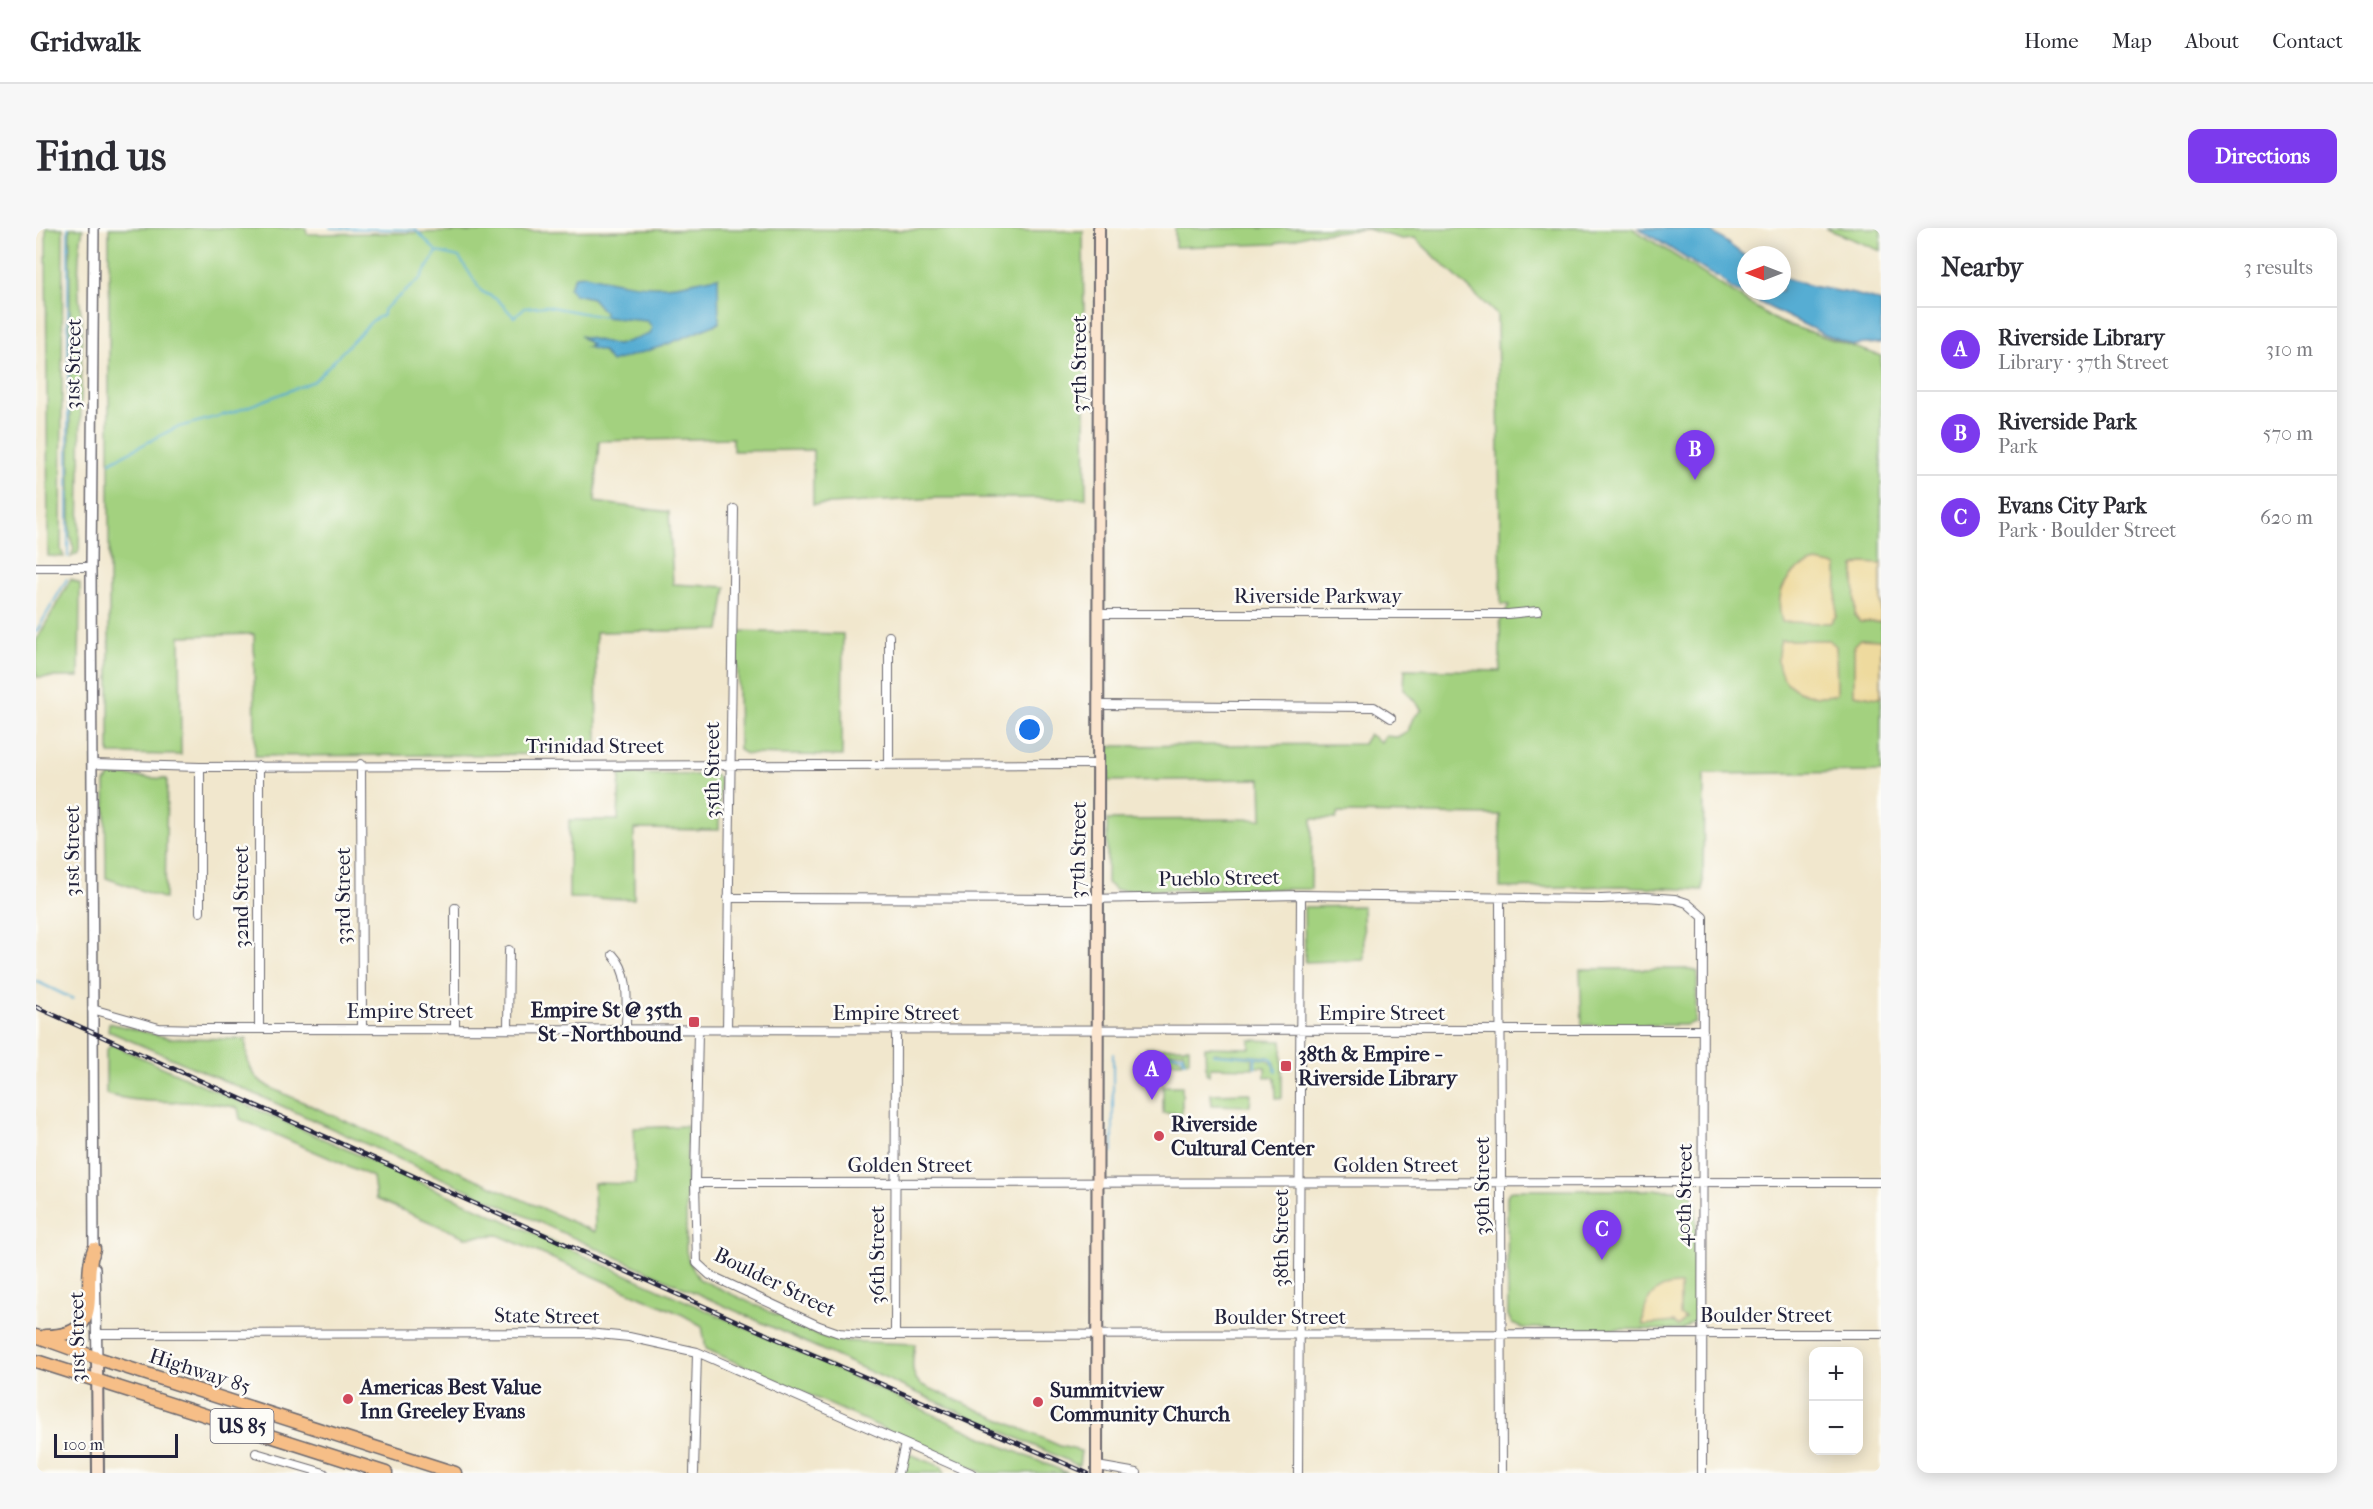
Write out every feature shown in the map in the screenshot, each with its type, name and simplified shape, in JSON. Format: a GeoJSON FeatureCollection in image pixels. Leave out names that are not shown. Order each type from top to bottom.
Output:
{"type":"FeatureCollection","features":[{"type":"Feature","properties":{"kind":"highway"},"geometry":{"type":"LineString","coordinates":[[36,1336],[69,1334],[82,1324],[90,1305],[89,1261],[94,1249]]}},
{"type":"Feature","properties":{"kind":"highway","name":"Highway 85"},"geometry":{"type":"LineString","coordinates":[[36,1336],[97,1358],[455,1473]]}},
{"type":"Feature","properties":{"kind":"highway","name":"Highway 85"},"geometry":{"type":"LineString","coordinates":[[36,1360],[386,1473]]}},
{"type":"Feature","properties":{"kind":"main road","name":"37th Street"},"geometry":{"type":"LineString","coordinates":[[1097,1470],[1099,228]]}},
{"type":"Feature","properties":{"kind":"main road","name":"31st Street"},"geometry":{"type":"LineString","coordinates":[[97,1358],[98,1473]]}},
{"type":"Feature","properties":{"kind":"street","name":"31st Street"},"geometry":{"type":"LineString","coordinates":[[94,228],[91,567],[92,1009],[97,1358]]}},
{"type":"Feature","properties":{"kind":"street","name":"35th Street"},"geometry":{"type":"LineString","coordinates":[[727,1030],[734,510]]}},
{"type":"Feature","properties":{"kind":"street"},"geometry":{"type":"LineString","coordinates":[[36,567],[91,567]]}},
{"type":"Feature","properties":{"kind":"street","name":"Riverside Parkway"},"geometry":{"type":"LineString","coordinates":[[1099,614],[1508,614],[1538,611]]}},
{"type":"Feature","properties":{"kind":"street"},"geometry":{"type":"LineString","coordinates":[[889,636],[889,764]]}},
{"type":"Feature","properties":{"kind":"street"},"geometry":{"type":"LineString","coordinates":[[1098,705],[1374,707],[1391,718]]}},
{"type":"Feature","properties":{"kind":"street","name":"Trinidad Street"},"geometry":{"type":"LineString","coordinates":[[92,764],[200,767],[361,764],[1098,764]]}},
{"type":"Feature","properties":{"kind":"street","name":"33rd Street"},"geometry":{"type":"LineString","coordinates":[[361,764],[362,1029]]}},
{"type":"Feature","properties":{"kind":"street","name":"32nd Street"},"geometry":{"type":"LineString","coordinates":[[259,766],[259,1029]]}},
{"type":"Feature","properties":{"kind":"street"},"geometry":{"type":"LineString","coordinates":[[200,767],[200,912]]}},
{"type":"Feature","properties":{"kind":"street","name":"Pueblo Street"},"geometry":{"type":"LineString","coordinates":[[729,898],[1097,898],[1301,895],[1500,898],[1645,897],[1675,899],[1687,903],[1703,917]]}},
{"type":"Feature","properties":{"kind":"street","name":"38th Street"},"geometry":{"type":"LineString","coordinates":[[1298,1473],[1301,895]]}},
{"type":"Feature","properties":{"kind":"street","name":"39th Street"},"geometry":{"type":"LineString","coordinates":[[1500,898],[1502,1473]]}},
{"type":"Feature","properties":{"kind":"street"},"geometry":{"type":"LineString","coordinates":[[455,908],[455,1029]]}},
{"type":"Feature","properties":{"kind":"street","name":"40th Street"},"geometry":{"type":"LineString","coordinates":[[1702,1473],[1703,917]]}},
{"type":"Feature","properties":{"kind":"street"},"geometry":{"type":"LineString","coordinates":[[508,1029],[509,950]]}},
{"type":"Feature","properties":{"kind":"street"},"geometry":{"type":"LineString","coordinates":[[613,955],[620,963],[626,984],[626,1028]]}},
{"type":"Feature","properties":{"kind":"street","name":"Empire Street"},"geometry":{"type":"LineString","coordinates":[[92,1009],[159,1028],[626,1028],[896,1031],[1704,1030]]}},
{"type":"Feature","properties":{"kind":"street"},"geometry":{"type":"LineString","coordinates":[[695,1183],[698,1030]]}},
{"type":"Feature","properties":{"kind":"street","name":"36th Street"},"geometry":{"type":"LineString","coordinates":[[895,1334],[896,1031]]}},
{"type":"Feature","properties":{"kind":"street","name":"Golden Street"},"geometry":{"type":"LineString","coordinates":[[695,1183],[1881,1182]]}},
{"type":"Feature","properties":{"kind":"street","name":"Boulder Street"},"geometry":{"type":"LineString","coordinates":[[695,1183],[697,1263],[710,1275],[819,1326],[839,1333],[1881,1334]]}},
{"type":"Feature","properties":{"kind":"street","name":"State Street"},"geometry":{"type":"LineString","coordinates":[[96,1334],[588,1333],[629,1337],[697,1352],[971,1473]]}},
{"type":"Feature","properties":{"kind":"street"},"geometry":{"type":"LineString","coordinates":[[694,1473],[697,1352]]}},
{"type":"Feature","properties":{"kind":"street"},"geometry":{"type":"LineString","coordinates":[[898,1473],[905,1444]]}},
{"type":"Feature","properties":{"kind":"street"},"geometry":{"type":"LineString","coordinates":[[256,1453],[324,1473]]}},
{"type":"Feature","properties":{"kind":"street"},"geometry":{"type":"LineString","coordinates":[[1097,1470],[1137,1473]]}},
{"type":"Feature","properties":{"kind":"green space"},"geometry":{"type":"Polygon","coordinates":[[[46,228],[63,228],[61,550],[64,557],[48,556],[46,228]]]}},
{"type":"Feature","properties":{"kind":"green space"},"geometry":{"type":"Polygon","coordinates":[[[70,228],[83,228],[78,274],[82,320],[79,549],[78,553],[71,557],[74,549],[70,536],[70,228]]]}},
{"type":"Feature","properties":{"kind":"green space"},"geometry":{"type":"Polygon","coordinates":[[[109,228],[306,228],[307,234],[726,229],[1083,231],[1086,498],[937,498],[813,505],[813,450],[733,451],[733,438],[599,441],[595,502],[669,512],[673,584],[726,587],[720,630],[596,632],[597,754],[255,756],[254,634],[180,636],[181,755],[109,754],[109,228]]]}},
{"type":"Feature","properties":{"kind":"green space"},"geometry":{"type":"Polygon","coordinates":[[[1175,228],[1632,228],[1737,295],[1737,300],[1744,300],[1777,321],[1881,356],[1881,772],[1704,774],[1703,890],[1621,886],[1500,888],[1500,815],[1338,813],[1336,819],[1312,819],[1311,889],[1116,890],[1107,883],[1107,820],[1262,819],[1261,779],[1108,781],[1108,746],[1363,744],[1369,734],[1381,742],[1385,736],[1397,737],[1408,731],[1413,718],[1422,710],[1404,689],[1405,669],[1500,671],[1500,622],[1509,605],[1501,604],[1497,315],[1415,238],[1402,239],[1367,229],[1311,234],[1275,244],[1175,247],[1175,228]]]}},
{"type":"Feature","properties":{"kind":"green space"},"geometry":{"type":"Polygon","coordinates":[[[1825,228],[1881,228],[1881,251],[1825,228]]]}},
{"type":"Feature","properties":{"kind":"green space"},"geometry":{"type":"Polygon","coordinates":[[[71,579],[80,584],[79,677],[36,677],[36,641],[71,579]]]}},
{"type":"Feature","properties":{"kind":"green space"},"geometry":{"type":"Polygon","coordinates":[[[737,631],[843,634],[842,756],[746,754],[739,750],[737,631]]]}},
{"type":"Feature","properties":{"kind":"green space"},"geometry":{"type":"Polygon","coordinates":[[[620,774],[716,775],[720,782],[719,830],[634,829],[634,899],[569,898],[569,820],[618,820],[620,774]]]}},
{"type":"Feature","properties":{"kind":"green space"},"geometry":{"type":"Polygon","coordinates":[[[111,775],[167,779],[165,899],[106,878],[105,783],[111,775]]]}},
{"type":"Feature","properties":{"kind":"green space"},"geometry":{"type":"Polygon","coordinates":[[[1363,906],[1364,960],[1305,962],[1304,907],[1363,906]]]}},
{"type":"Feature","properties":{"kind":"green space"},"geometry":{"type":"Polygon","coordinates":[[[1580,969],[1692,969],[1698,972],[1695,1022],[1685,1025],[1582,1025],[1580,969]]]}},
{"type":"Feature","properties":{"kind":"green space"},"geometry":{"type":"Polygon","coordinates":[[[109,1023],[169,1038],[246,1039],[250,1067],[257,1078],[269,1087],[595,1232],[594,1183],[635,1184],[634,1128],[687,1126],[686,1251],[689,1262],[699,1279],[824,1337],[840,1341],[915,1344],[913,1370],[920,1384],[1060,1446],[1081,1451],[1079,1466],[253,1093],[108,1031],[109,1023]]]}},
{"type":"Feature","properties":{"kind":"green space"},"geometry":{"type":"Polygon","coordinates":[[[1250,1040],[1282,1041],[1282,1098],[1276,1098],[1275,1077],[1265,1077],[1265,1067],[1255,1067],[1256,1058],[1265,1059],[1270,1061],[1276,1072],[1275,1063],[1269,1057],[1213,1053],[1253,1058],[1253,1068],[1210,1067],[1209,1075],[1206,1073],[1205,1047],[1250,1048],[1250,1040]]]}},
{"type":"Feature","properties":{"kind":"green space"},"geometry":{"type":"Polygon","coordinates":[[[111,1044],[795,1350],[997,1444],[1068,1473],[983,1473],[706,1349],[702,1326],[683,1315],[498,1235],[465,1237],[376,1199],[373,1177],[240,1119],[238,1108],[205,1103],[139,1100],[106,1094],[106,1051],[111,1044]]]}},
{"type":"Feature","properties":{"kind":"green space"},"geometry":{"type":"Polygon","coordinates":[[[1189,1047],[1189,1061],[1186,1062],[1183,1051],[1153,1054],[1177,1055],[1184,1062],[1153,1062],[1146,1055],[1146,1048],[1189,1047]]]}},
{"type":"Feature","properties":{"kind":"green space"},"geometry":{"type":"Polygon","coordinates":[[[1163,1086],[1182,1086],[1182,1113],[1163,1113],[1163,1086]]]}},
{"type":"Feature","properties":{"kind":"green space"},"geometry":{"type":"Polygon","coordinates":[[[1251,1093],[1250,1106],[1212,1105],[1211,1094],[1251,1093]]]}},
{"type":"Feature","properties":{"kind":"green space"},"geometry":{"type":"Polygon","coordinates":[[[1514,1190],[1684,1190],[1691,1194],[1696,1204],[1696,1319],[1682,1330],[1523,1328],[1512,1324],[1508,1315],[1507,1197],[1509,1192],[1514,1190]]]}},
{"type":"Feature","properties":{"kind":"green space"},"geometry":{"type":"Polygon","coordinates":[[[907,1453],[942,1467],[944,1473],[902,1473],[907,1453]]]}},
{"type":"Feature","properties":{"kind":"sand"},"geometry":{"type":"Polygon","coordinates":[[[1817,562],[1837,566],[1836,616],[1830,623],[1782,622],[1780,601],[1785,583],[1797,570],[1817,562]]]}},
{"type":"Feature","properties":{"kind":"sand"},"geometry":{"type":"Polygon","coordinates":[[[1862,563],[1881,564],[1881,622],[1860,622],[1855,616],[1854,566],[1862,563]]]}},
{"type":"Feature","properties":{"kind":"sand"},"geometry":{"type":"Polygon","coordinates":[[[1860,639],[1881,640],[1881,697],[1878,698],[1854,694],[1854,645],[1860,639]]]}},
{"type":"Feature","properties":{"kind":"sand"},"geometry":{"type":"Polygon","coordinates":[[[1781,640],[1829,640],[1836,646],[1837,694],[1811,695],[1790,685],[1783,677],[1779,667],[1778,654],[1781,640]]]}},
{"type":"Feature","properties":{"kind":"sand"},"geometry":{"type":"Polygon","coordinates":[[[1680,1285],[1680,1315],[1685,1318],[1678,1326],[1674,1322],[1643,1325],[1645,1308],[1652,1296],[1663,1287],[1680,1285]]]}},
{"type":"Feature","properties":{"kind":"water"},"geometry":{"type":"Polygon","coordinates":[[[1638,228],[1707,228],[1737,250],[1737,291],[1719,277],[1638,228]]]}},
{"type":"Feature","properties":{"kind":"water"},"geometry":{"type":"Polygon","coordinates":[[[585,275],[653,286],[676,285],[718,277],[719,323],[663,346],[611,362],[602,351],[586,347],[592,345],[580,336],[617,345],[650,334],[652,327],[647,321],[604,317],[604,312],[592,298],[574,294],[569,288],[575,276],[585,275]]]}},
{"type":"Feature","properties":{"kind":"water"},"geometry":{"type":"Polygon","coordinates":[[[1791,280],[1881,302],[1881,343],[1853,345],[1825,335],[1754,300],[1791,300],[1791,280]]]}},
{"type":"Feature","properties":{"kind":"waterway"},"geometry":{"type":"LineString","coordinates":[[68,228],[68,557]]}},
{"type":"Feature","properties":{"kind":"waterway"},"geometry":{"type":"LineString","coordinates":[[110,462],[175,428],[234,412],[314,381],[373,320],[383,315],[383,310],[420,279],[437,252],[416,230],[330,228]]}},
{"type":"Feature","properties":{"kind":"waterway"},"geometry":{"type":"LineString","coordinates":[[437,252],[459,257],[481,291],[498,300],[514,317],[524,308],[546,306],[604,317]]}},
{"type":"Feature","properties":{"kind":"waterway"},"geometry":{"type":"LineString","coordinates":[[36,632],[67,579]]}},
{"type":"Feature","properties":{"kind":"waterway"},"geometry":{"type":"LineString","coordinates":[[36,981],[73,999]]}},
{"type":"Feature","properties":{"kind":"waterway"},"geometry":{"type":"LineString","coordinates":[[1113,1054],[1113,1152]]}},
{"type":"Feature","properties":{"kind":"waterway"},"geometry":{"type":"LineString","coordinates":[[1154,1054],[1183,1054]]}},
{"type":"Feature","properties":{"kind":"waterway"},"geometry":{"type":"LineString","coordinates":[[1181,1054],[1185,1062]]}},
{"type":"Feature","properties":{"kind":"waterway"},"geometry":{"type":"LineString","coordinates":[[1213,1054],[1270,1058],[1276,1071]]}},
{"type":"Feature","properties":{"kind":"waterway"},"geometry":{"type":"LineString","coordinates":[[1255,1058],[1255,1068]]}},
{"type":"Feature","properties":{"kind":"railway"},"geometry":{"type":"LineString","coordinates":[[36,1007],[777,1339],[1087,1473]]}},
{"type":"Feature","properties":{"kind":"place","name":"Riverside Park"},"geometry":{"type":"Point","coordinates":[1695,480]}},
{"type":"Feature","properties":{"kind":"place","name":"Empire St @ 35th St - Northbound"},"geometry":{"type":"Point","coordinates":[694,1022]}},
{"type":"Feature","properties":{"kind":"place","name":"38th & Empire - Riverside Library"},"geometry":{"type":"Point","coordinates":[1286,1066]}},
{"type":"Feature","properties":{"kind":"place","name":"Riverside Library"},"geometry":{"type":"Point","coordinates":[1152,1100]}},
{"type":"Feature","properties":{"kind":"place","name":"Riverside Cultural Center"},"geometry":{"type":"Point","coordinates":[1159,1136]}},
{"type":"Feature","properties":{"kind":"place","name":"Evans City Park"},"geometry":{"type":"Point","coordinates":[1602,1260]}},
{"type":"Feature","properties":{"kind":"place","name":"Americas Best Value Inn Greeley Evans"},"geometry":{"type":"Point","coordinates":[348,1399]}},
{"type":"Feature","properties":{"kind":"place","name":"Summitview Community Church"},"geometry":{"type":"Point","coordinates":[1038,1402]}}]}
